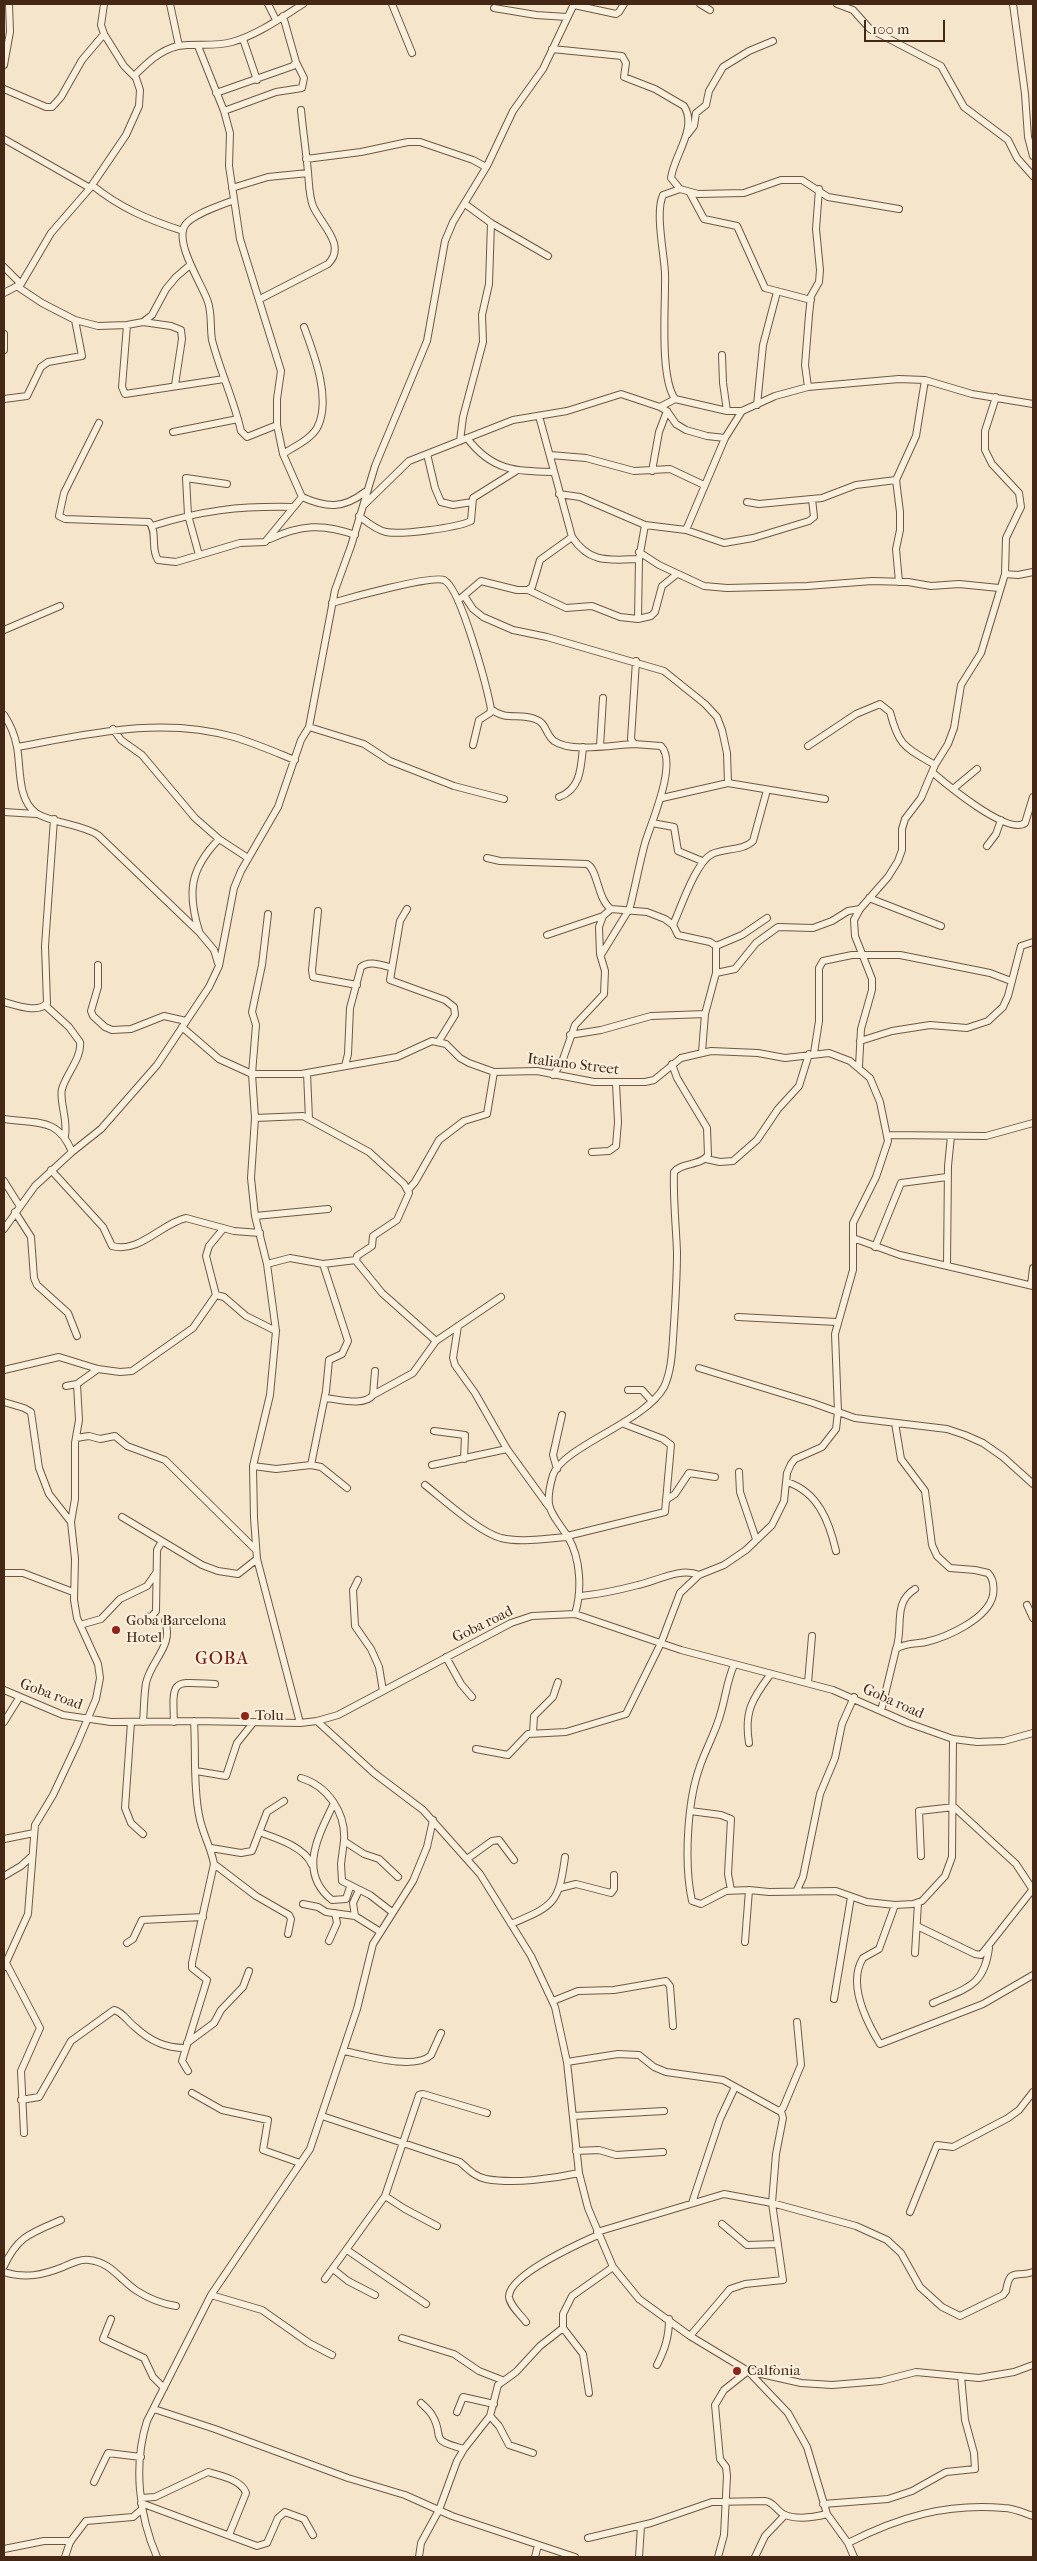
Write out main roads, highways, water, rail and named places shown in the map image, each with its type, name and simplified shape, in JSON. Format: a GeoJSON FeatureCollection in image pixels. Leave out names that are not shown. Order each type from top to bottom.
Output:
{"type":"FeatureCollection","features":[{"type":"Feature","properties":{"kind":"place","name":"Goba Barcelona Hotel"},"geometry":{"type":"Point","coordinates":[116,1630]}},
{"type":"Feature","properties":{"kind":"place","name":"Tolu"},"geometry":{"type":"Point","coordinates":[245,1716]}},
{"type":"Feature","properties":{"kind":"place","name":"Calfonia"},"geometry":{"type":"Point","coordinates":[737,2371]}},
{"type":"Feature","properties":{"kind":"district","name":"GOBA"},"geometry":{"type":"Point","coordinates":[222,1660]}}]}
